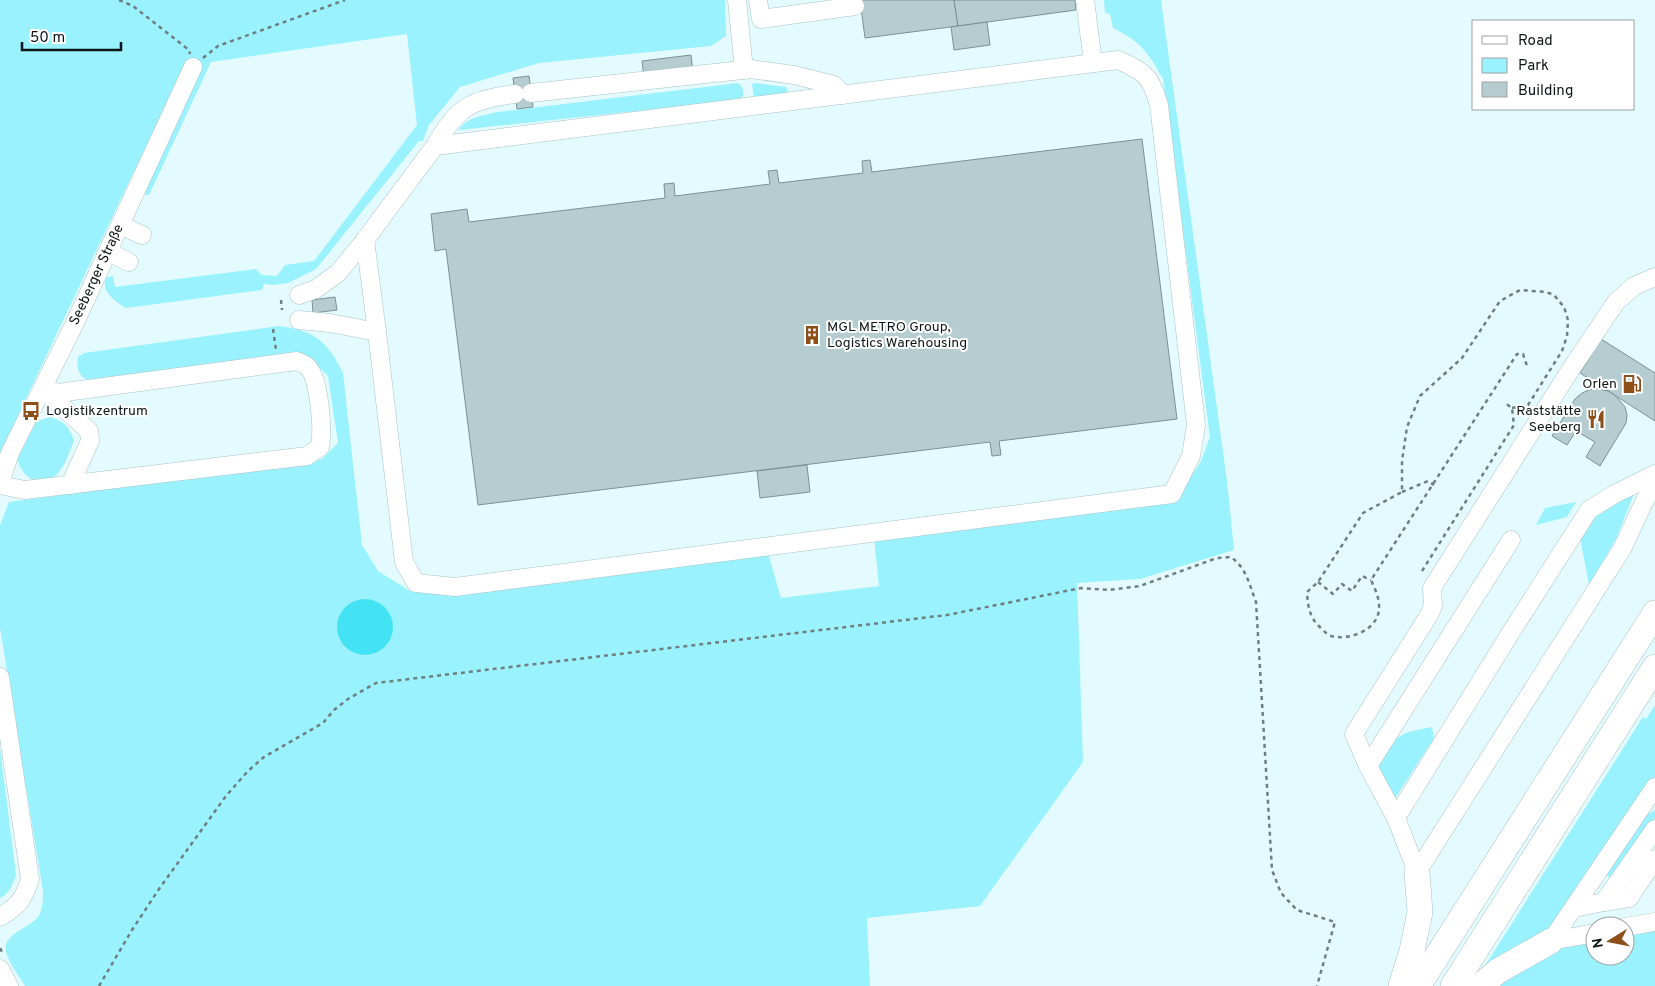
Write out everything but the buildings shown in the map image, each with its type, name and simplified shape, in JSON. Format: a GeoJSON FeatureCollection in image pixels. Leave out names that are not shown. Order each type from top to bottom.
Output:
{"type":"FeatureCollection","features":[{"type":"Feature","properties":{"kind":"highway"},"geometry":{"type":"LineString","coordinates":[[1418,986],[1655,613]]}},
{"type":"Feature","properties":{"kind":"highway"},"geometry":{"type":"LineString","coordinates":[[1453,986],[1655,667]]}},
{"type":"Feature","properties":{"kind":"highway"},"geometry":{"type":"LineString","coordinates":[[1401,986],[1412,951],[1420,912],[1417,872]]}},
{"type":"Feature","properties":{"kind":"highway"},"geometry":{"type":"LineString","coordinates":[[1480,986],[1498,972],[1551,941]]}},
{"type":"Feature","properties":{"kind":"street"},"geometry":{"type":"LineString","coordinates":[[737,0],[744,70]]}},
{"type":"Feature","properties":{"kind":"street"},"geometry":{"type":"LineString","coordinates":[[758,0],[761,19],[855,6]]}},
{"type":"Feature","properties":{"kind":"street"},"geometry":{"type":"LineString","coordinates":[[1085,0],[1093,63]]}},
{"type":"Feature","properties":{"kind":"street"},"geometry":{"type":"LineString","coordinates":[[365,240],[404,562],[416,583],[455,587],[1172,494],[1191,456],[1196,426],[1159,105],[1153,85],[1139,69],[1118,60],[435,146]]}},
{"type":"Feature","properties":{"kind":"street","name":"Seeberger Straße"},"geometry":{"type":"LineString","coordinates":[[0,484],[10,453],[108,252],[194,66]]}},
{"type":"Feature","properties":{"kind":"street"},"geometry":{"type":"LineString","coordinates":[[299,295],[316,289],[338,273],[435,146],[450,121],[473,103],[490,97],[751,69],[794,75],[834,85],[843,96]]}},
{"type":"Feature","properties":{"kind":"street"},"geometry":{"type":"LineString","coordinates":[[120,225],[142,235]]}},
{"type":"Feature","properties":{"kind":"street"},"geometry":{"type":"LineString","coordinates":[[108,252],[129,262]]}},
{"type":"Feature","properties":{"kind":"street"},"geometry":{"type":"LineString","coordinates":[[1417,872],[1396,818],[1368,766],[1354,734],[1429,615],[1433,606],[1432,588],[1574,363],[1616,302],[1634,286],[1655,277]]}},
{"type":"Feature","properties":{"kind":"street"},"geometry":{"type":"LineString","coordinates":[[300,320],[330,323],[377,332]]}},
{"type":"Feature","properties":{"kind":"street"},"geometry":{"type":"LineString","coordinates":[[0,484],[25,490],[307,456],[320,447],[322,435],[314,377],[307,366],[296,361],[58,393],[43,388]]}},
{"type":"Feature","properties":{"kind":"street"},"geometry":{"type":"LineString","coordinates":[[43,388],[89,431],[90,441],[70,484]]}},
{"type":"Feature","properties":{"kind":"street"},"geometry":{"type":"LineString","coordinates":[[1396,818],[1512,629],[1589,510],[1613,495],[1655,474]]}},
{"type":"Feature","properties":{"kind":"street"},"geometry":{"type":"LineString","coordinates":[[1417,872],[1622,550],[1655,479]]}},
{"type":"Feature","properties":{"kind":"street"},"geometry":{"type":"LineString","coordinates":[[1368,766],[1511,540]]}},
{"type":"Feature","properties":{"kind":"street"},"geometry":{"type":"LineString","coordinates":[[0,677],[30,880],[24,897],[14,908],[0,917]]}},
{"type":"Feature","properties":{"kind":"street"},"geometry":{"type":"LineString","coordinates":[[1551,941],[1655,787]]}},
{"type":"Feature","properties":{"kind":"street"},"geometry":{"type":"LineString","coordinates":[[1604,902],[1655,829]]}},
{"type":"Feature","properties":{"kind":"street"},"geometry":{"type":"LineString","coordinates":[[1574,908],[1629,898],[1655,859]]}},
{"type":"Feature","properties":{"kind":"street"},"geometry":{"type":"LineString","coordinates":[[1635,926],[1655,921]]}},
{"type":"Feature","properties":{"kind":"street"},"geometry":{"type":"LineString","coordinates":[[1551,941],[1585,935]]}},
{"type":"Feature","properties":{"kind":"street"},"geometry":{"type":"LineString","coordinates":[[0,969],[9,986]]}},
{"type":"Feature","properties":{"kind":"path"},"geometry":{"type":"LineString","coordinates":[[119,0],[133,6],[189,50],[194,66],[218,46],[345,0]]}},
{"type":"Feature","properties":{"kind":"path"},"geometry":{"type":"LineString","coordinates":[[1402,492],[1402,462],[1407,427],[1420,396],[1462,358],[1500,301],[1520,290],[1546,292],[1554,295],[1564,307],[1568,320],[1567,336],[1562,351],[1528,405],[1512,408],[1505,403]]}},
{"type":"Feature","properties":{"kind":"path"},"geometry":{"type":"LineString","coordinates":[[281,300],[282,310]]}},
{"type":"Feature","properties":{"kind":"path"},"geometry":{"type":"LineString","coordinates":[[273,329],[278,364]]}},
{"type":"Feature","properties":{"kind":"path"},"geometry":{"type":"LineString","coordinates":[[1371,580],[1518,354],[1523,354],[1527,366]]}},
{"type":"Feature","properties":{"kind":"path"},"geometry":{"type":"LineString","coordinates":[[1422,570],[1514,425],[1512,408]]}},
{"type":"Feature","properties":{"kind":"path"},"geometry":{"type":"LineString","coordinates":[[1318,582],[1333,594],[1342,584],[1352,591],[1362,576],[1371,580],[1379,599],[1380,612],[1372,626],[1358,635],[1330,636],[1314,622],[1308,604],[1307,592],[1318,582],[1363,513],[1402,492],[1428,481],[1434,485]]}},
{"type":"Feature","properties":{"kind":"path"},"geometry":{"type":"LineString","coordinates":[[99,986],[159,889],[226,796],[248,771],[272,752],[323,723],[334,710],[348,699],[376,683],[947,615],[1081,588],[1109,590],[1140,586],[1217,558],[1231,557],[1240,564],[1256,602],[1272,870],[1281,893],[1297,910],[1335,922],[1317,986]]}},
{"type":"Feature","properties":{"kind":"green space"},"geometry":{"type":"Polygon","coordinates":[[[0,0],[725,0],[726,36],[711,46],[539,63],[460,87],[429,125],[423,141],[419,141],[316,269],[288,283],[264,284],[262,290],[126,308],[110,296],[105,287],[107,277],[113,276],[115,287],[256,269],[262,275],[277,276],[285,265],[314,261],[417,125],[407,34],[211,62],[149,195],[142,194],[202,62],[185,64],[0,453],[0,0]]]}},
{"type":"Feature","properties":{"kind":"green space"},"geometry":{"type":"Polygon","coordinates":[[[1104,0],[1161,0],[1227,481],[1234,550],[1140,579],[1077,583],[1083,762],[980,906],[867,918],[870,986],[25,986],[9,961],[6,946],[12,936],[38,917],[42,908],[43,891],[0,628],[0,525],[9,502],[304,463],[322,459],[338,443],[328,376],[311,360],[89,381],[79,372],[77,365],[78,357],[84,353],[279,326],[302,331],[318,339],[331,352],[343,373],[362,545],[378,571],[410,591],[436,594],[768,553],[781,598],[879,586],[874,538],[1176,498],[1200,463],[1210,437],[1163,79],[1153,61],[1143,49],[1131,38],[1113,28],[1110,14],[1105,13],[1104,0]]]}},
{"type":"Feature","properties":{"kind":"green space"},"geometry":{"type":"Polygon","coordinates":[[[738,83],[743,91],[743,96],[740,100],[459,130],[470,120],[497,112],[738,83]]]}},
{"type":"Feature","properties":{"kind":"green space"},"geometry":{"type":"Polygon","coordinates":[[[752,84],[786,87],[788,92],[785,95],[754,97],[752,84]]]}},
{"type":"Feature","properties":{"kind":"green space"},"geometry":{"type":"Polygon","coordinates":[[[51,417],[66,426],[71,432],[74,441],[58,473],[49,480],[36,481],[25,474],[18,462],[17,455],[34,422],[51,417]]]}},
{"type":"Feature","properties":{"kind":"green space"},"geometry":{"type":"Polygon","coordinates":[[[1634,494],[1616,539],[1589,585],[1580,537],[1597,511],[1634,494]]]}},
{"type":"Feature","properties":{"kind":"green space"},"geometry":{"type":"Polygon","coordinates":[[[1576,502],[1567,517],[1536,525],[1545,508],[1576,502]]]}},
{"type":"Feature","properties":{"kind":"green space"},"geometry":{"type":"Polygon","coordinates":[[[1655,705],[1655,777],[1568,906],[1542,937],[1481,972],[1643,717],[1646,719],[1655,705]]]}},
{"type":"Feature","properties":{"kind":"green space"},"geometry":{"type":"Polygon","coordinates":[[[1432,727],[1434,738],[1394,800],[1378,773],[1379,761],[1382,755],[1401,736],[1409,732],[1432,727]]]}},
{"type":"Feature","properties":{"kind":"green space"},"geometry":{"type":"Polygon","coordinates":[[[0,748],[16,875],[8,891],[0,898],[0,748]]]}},
{"type":"Feature","properties":{"kind":"green space"},"geometry":{"type":"Polygon","coordinates":[[[1655,810],[1655,818],[1616,876],[1608,877],[1606,871],[1640,819],[1655,810]]]}},
{"type":"Feature","properties":{"kind":"green space"},"geometry":{"type":"Polygon","coordinates":[[[1655,926],[1655,986],[1490,986],[1560,944],[1585,939],[1585,966],[1635,966],[1635,930],[1655,926]]]}},
{"type":"Feature","properties":{"kind":"shaded area"},"geometry":{"type":"Polygon","coordinates":[[[365,599],[380,604],[388,612],[393,627],[388,642],[380,650],[365,655],[350,650],[342,642],[337,627],[342,612],[350,604],[365,599]]]}},
{"type":"Feature","properties":{"kind":"place","name":"MGL METRO Group, Logistics Warehousing"},"geometry":{"type":"Point","coordinates":[812,335]}},
{"type":"Feature","properties":{"kind":"place","name":"Orlen"},"geometry":{"type":"Point","coordinates":[1632,384]}},
{"type":"Feature","properties":{"kind":"place","name":"Logistikzentrum"},"geometry":{"type":"Point","coordinates":[31,411]}},
{"type":"Feature","properties":{"kind":"place","name":"Raststätte Seeberg"},"geometry":{"type":"Point","coordinates":[1596,419]}}]}
